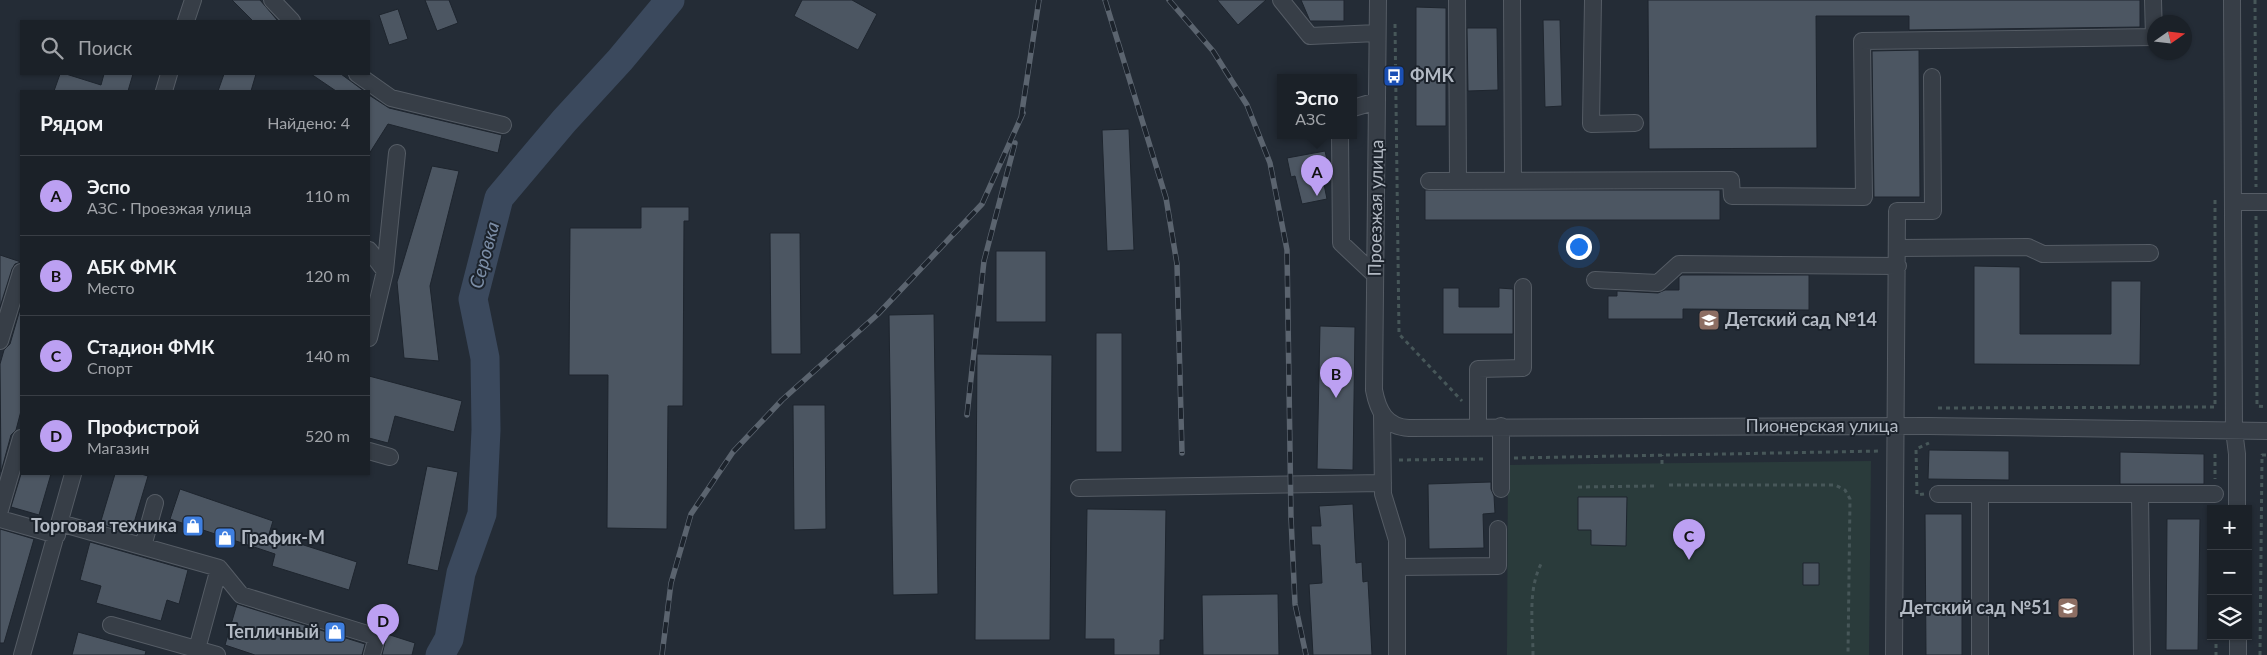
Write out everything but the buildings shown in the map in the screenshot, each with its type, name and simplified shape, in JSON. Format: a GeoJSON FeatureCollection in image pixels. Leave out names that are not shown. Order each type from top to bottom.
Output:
{"type":"FeatureCollection","features":[{"type":"Feature","properties":{"kind":"street"},"geometry":{"type":"LineString","coordinates":[[186,20],[193,0]]}},
{"type":"Feature","properties":{"kind":"street"},"geometry":{"type":"LineString","coordinates":[[272,0],[291,20]]}},
{"type":"Feature","properties":{"kind":"street"},"geometry":{"type":"LineString","coordinates":[[1281,0],[1310,36],[1377,33]]}},
{"type":"Feature","properties":{"kind":"street","name":"Проезжая улица"},"geometry":{"type":"LineString","coordinates":[[1378,0],[1374,390],[1378,408],[1382,415],[1383,494],[1398,540],[1397,655]]}},
{"type":"Feature","properties":{"kind":"street"},"geometry":{"type":"LineString","coordinates":[[1458,0],[1458,181]]}},
{"type":"Feature","properties":{"kind":"street"},"geometry":{"type":"LineString","coordinates":[[1512,0],[1513,180]]}},
{"type":"Feature","properties":{"kind":"street"},"geometry":{"type":"LineString","coordinates":[[1593,0],[1591,124],[1635,123]]}},
{"type":"Feature","properties":{"kind":"street"},"geometry":{"type":"LineString","coordinates":[[1429,181],[1731,180],[1732,196],[1864,197],[1862,41],[2154,37],[2153,0]]}},
{"type":"Feature","properties":{"kind":"street"},"geometry":{"type":"LineString","coordinates":[[2232,0],[2234,430],[2237,454],[2237,505]]}},
{"type":"Feature","properties":{"kind":"street"},"geometry":{"type":"LineString","coordinates":[[164,90],[169,75]]}},
{"type":"Feature","properties":{"kind":"street"},"geometry":{"type":"LineString","coordinates":[[358,75],[391,98],[503,125]]}},
{"type":"Feature","properties":{"kind":"street"},"geometry":{"type":"LineString","coordinates":[[1894,655],[1898,211],[1933,210],[1932,77]]}},
{"type":"Feature","properties":{"kind":"street"},"geometry":{"type":"LineString","coordinates":[[1357,107],[1377,101]]}},
{"type":"Feature","properties":{"kind":"street"},"geometry":{"type":"LineString","coordinates":[[1340,139],[1341,242],[1375,275]]}},
{"type":"Feature","properties":{"kind":"street"},"geometry":{"type":"LineString","coordinates":[[370,334],[385,272],[397,153]]}},
{"type":"Feature","properties":{"kind":"street"},"geometry":{"type":"LineString","coordinates":[[2233,202],[2267,202]]}},
{"type":"Feature","properties":{"kind":"street"},"geometry":{"type":"LineString","coordinates":[[1898,248],[2028,247],[2043,254],[2150,253]]}},
{"type":"Feature","properties":{"kind":"street"},"geometry":{"type":"LineString","coordinates":[[370,251],[385,272]]}},
{"type":"Feature","properties":{"kind":"street"},"geometry":{"type":"LineString","coordinates":[[1594,280],[1658,283],[1679,264],[1898,266]]}},
{"type":"Feature","properties":{"kind":"street"},"geometry":{"type":"LineString","coordinates":[[0,341],[20,275]]}},
{"type":"Feature","properties":{"kind":"street"},"geometry":{"type":"LineString","coordinates":[[1478,419],[1478,368],[1523,368],[1523,288]]}},
{"type":"Feature","properties":{"kind":"street","name":"Пионерская улица"},"geometry":{"type":"LineString","coordinates":[[1382,415],[1390,423],[1399,427],[1478,419],[1501,426],[1896,426],[2267,431]]}},
{"type":"Feature","properties":{"kind":"street"},"geometry":{"type":"LineString","coordinates":[[1501,426],[1501,489]]}},
{"type":"Feature","properties":{"kind":"street"},"geometry":{"type":"LineString","coordinates":[[0,510],[20,441]]}},
{"type":"Feature","properties":{"kind":"street"},"geometry":{"type":"LineString","coordinates":[[370,451],[390,456]]}},
{"type":"Feature","properties":{"kind":"street"},"geometry":{"type":"LineString","coordinates":[[22,655],[73,475]]}},
{"type":"Feature","properties":{"kind":"street"},"geometry":{"type":"LineString","coordinates":[[1079,488],[1383,484]]}},
{"type":"Feature","properties":{"kind":"street"},"geometry":{"type":"LineString","coordinates":[[1938,494],[2215,494]]}},
{"type":"Feature","properties":{"kind":"street"},"geometry":{"type":"LineString","coordinates":[[1980,494],[1980,655]]}},
{"type":"Feature","properties":{"kind":"street"},"geometry":{"type":"LineString","coordinates":[[2140,495],[2142,655]]}},
{"type":"Feature","properties":{"kind":"street"},"geometry":{"type":"LineString","coordinates":[[143,546],[156,503]]}},
{"type":"Feature","properties":{"kind":"street"},"geometry":{"type":"LineString","coordinates":[[0,519],[143,546],[219,568],[241,595],[377,637],[372,655]]}},
{"type":"Feature","properties":{"kind":"street"},"geometry":{"type":"LineString","coordinates":[[1397,567],[1498,566],[1498,530]]}},
{"type":"Feature","properties":{"kind":"street"},"geometry":{"type":"LineString","coordinates":[[197,649],[219,568]]}},
{"type":"Feature","properties":{"kind":"street"},"geometry":{"type":"LineString","coordinates":[[111,626],[217,655]]}},
{"type":"Feature","properties":{"kind":"street"},"geometry":{"type":"LineString","coordinates":[[2238,640],[2238,655]]}},
{"type":"Feature","properties":{"kind":"path"},"geometry":{"type":"LineString","coordinates":[[1395,20],[1399,334],[1478,419]]}},
{"type":"Feature","properties":{"kind":"path"},"geometry":{"type":"LineString","coordinates":[[1938,408],[2216,407],[2215,194]]}},
{"type":"Feature","properties":{"kind":"path"},"geometry":{"type":"LineString","coordinates":[[1929,443],[1916,449],[1916,495],[1938,494]]}},
{"type":"Feature","properties":{"kind":"path"},"geometry":{"type":"LineString","coordinates":[[1399,460],[1882,451]]}},
{"type":"Feature","properties":{"kind":"path"},"geometry":{"type":"LineString","coordinates":[[2260,655],[2262,454],[2267,455]]}},
{"type":"Feature","properties":{"kind":"path"},"geometry":{"type":"LineString","coordinates":[[1662,455],[1662,464]]}},
{"type":"Feature","properties":{"kind":"path"},"geometry":{"type":"LineString","coordinates":[[1669,485],[1835,486],[1844,490],[1850,499],[1848,655]]}},
{"type":"Feature","properties":{"kind":"path"},"geometry":{"type":"LineString","coordinates":[[1578,487],[1654,486]]}},
{"type":"Feature","properties":{"kind":"path"},"geometry":{"type":"LineString","coordinates":[[1533,655],[1532,589],[1535,575],[1542,562]]}},
{"type":"Feature","properties":{"kind":"path"},"geometry":{"type":"LineString","coordinates":[[2216,640],[2216,655]]}},
{"type":"Feature","properties":{"kind":"shaded area"},"geometry":{"type":"Polygon","coordinates":[[[1871,461],[1869,655],[1507,655],[1508,465],[1871,461]]]}},
{"type":"Feature","properties":{"kind":"waterway","name":"Серовка"},"geometry":{"type":"LineString","coordinates":[[440,655],[449,639],[461,573],[482,514],[486,430],[485,358],[473,299],[499,198],[670,0]]}},
{"type":"Feature","properties":{"kind":"railway"},"geometry":{"type":"LineString","coordinates":[[1021,118],[1039,0]]}},
{"type":"Feature","properties":{"kind":"railway"},"geometry":{"type":"LineString","coordinates":[[1105,0],[1166,198],[1177,264],[1182,453]]}},
{"type":"Feature","properties":{"kind":"railway"},"geometry":{"type":"LineString","coordinates":[[1169,0],[1213,51],[1247,105],[1270,163],[1287,250],[1291,518],[1295,604],[1306,655]]}},
{"type":"Feature","properties":{"kind":"railway"},"geometry":{"type":"LineString","coordinates":[[662,655],[671,583],[691,514],[733,452],[782,400],[878,314],[982,204],[1023,113]]}},
{"type":"Feature","properties":{"kind":"railway"},"geometry":{"type":"LineString","coordinates":[[967,415],[984,261],[1015,143]]}},
{"type":"Feature","properties":{"kind":"place","name":"ФМК"},"geometry":{"type":"Point","coordinates":[1394,76]}},
{"type":"Feature","properties":{"kind":"place","name":"Эспо"},"geometry":{"type":"Point","coordinates":[1317,196]}},
{"type":"Feature","properties":{"kind":"place","name":"Детский сад №14"},"geometry":{"type":"Point","coordinates":[1709,320]}},
{"type":"Feature","properties":{"kind":"place","name":"АБК ФМК"},"geometry":{"type":"Point","coordinates":[1336,398]}},
{"type":"Feature","properties":{"kind":"place","name":"Торговая техника"},"geometry":{"type":"Point","coordinates":[193,526]}},
{"type":"Feature","properties":{"kind":"place","name":"График-М"},"geometry":{"type":"Point","coordinates":[225,538]}},
{"type":"Feature","properties":{"kind":"place","name":"Стадион ФМК"},"geometry":{"type":"Point","coordinates":[1689,560]}},
{"type":"Feature","properties":{"kind":"place","name":"Детский сад №51"},"geometry":{"type":"Point","coordinates":[2068,608]}},
{"type":"Feature","properties":{"kind":"place","name":"Тепличный"},"geometry":{"type":"Point","coordinates":[335,632]}},
{"type":"Feature","properties":{"kind":"place","name":"Профистрой"},"geometry":{"type":"Point","coordinates":[383,645]}}]}
